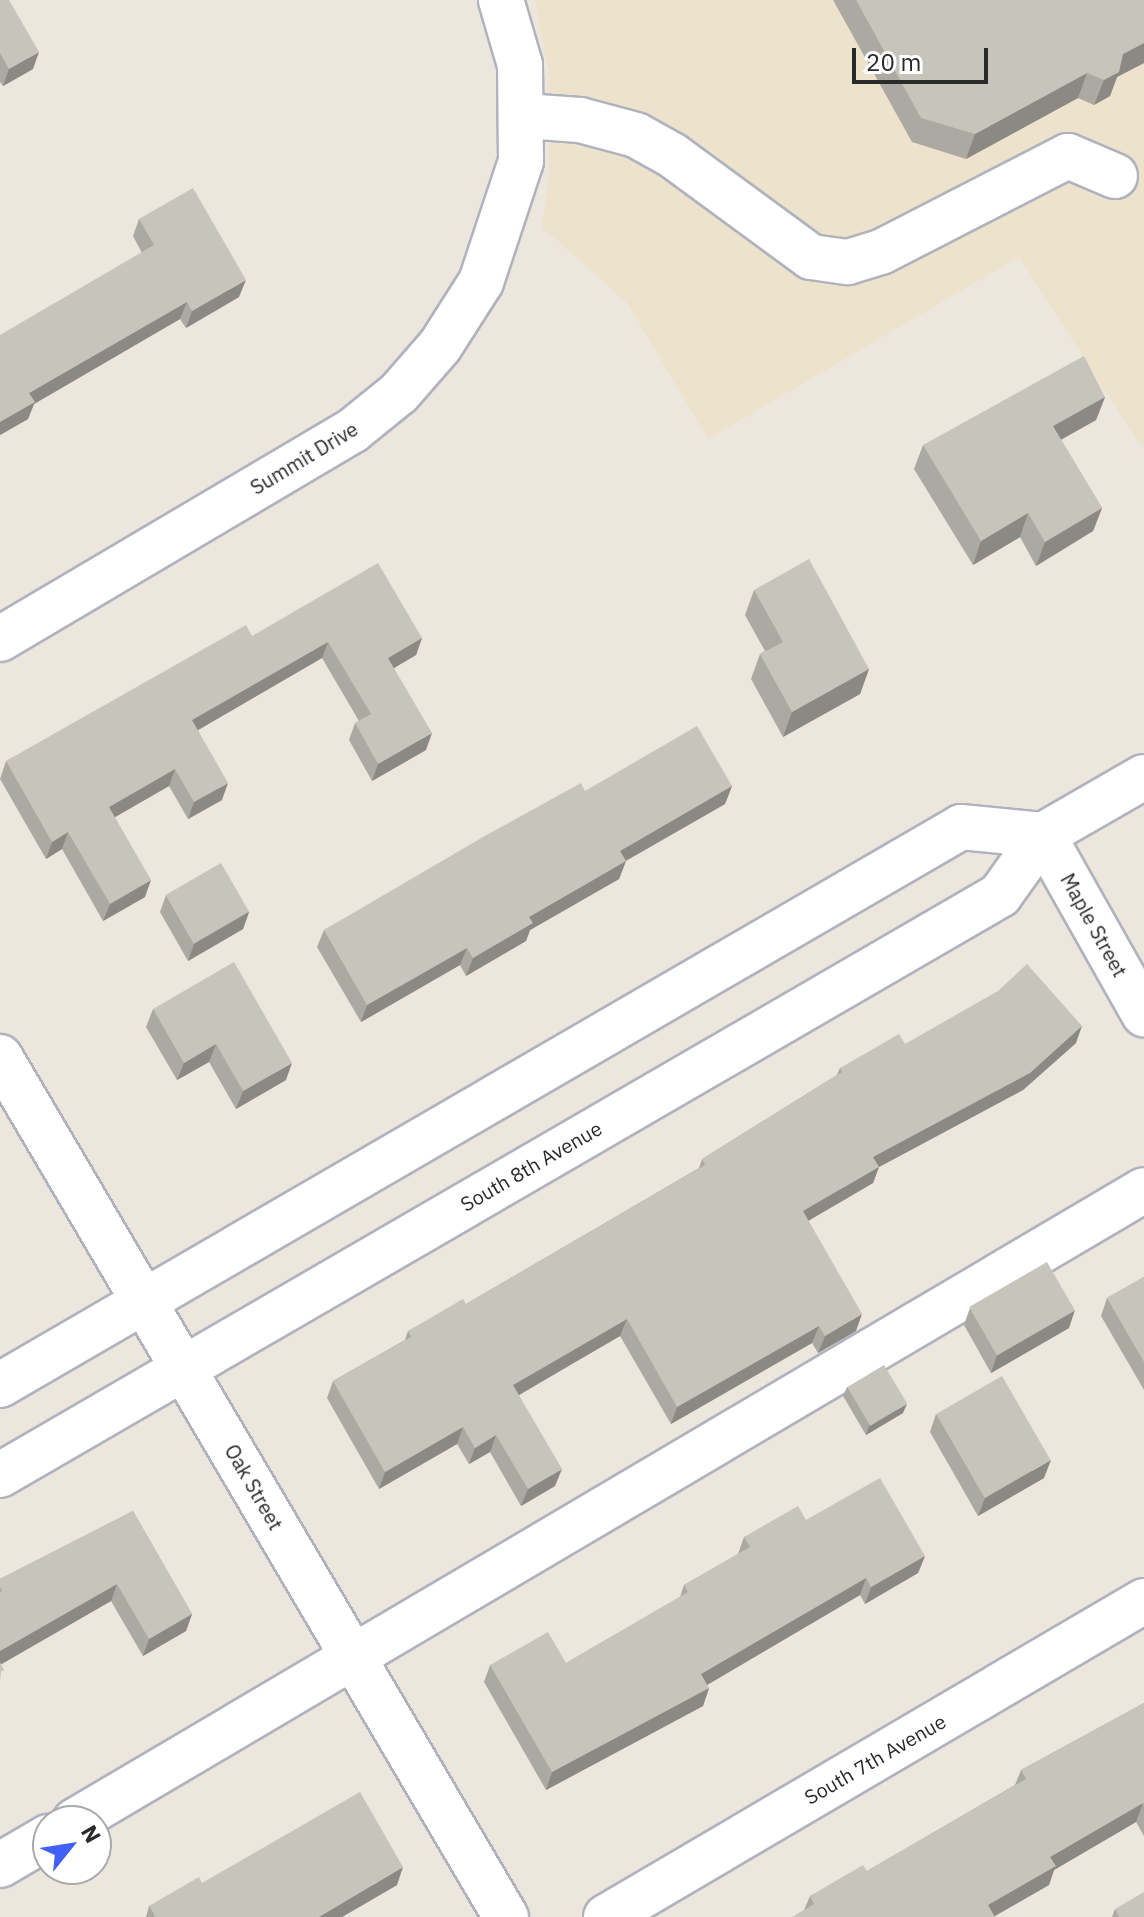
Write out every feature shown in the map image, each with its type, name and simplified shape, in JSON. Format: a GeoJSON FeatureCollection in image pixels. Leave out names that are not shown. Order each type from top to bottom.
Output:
{"type":"FeatureCollection","features":[{"type":"Feature","properties":{"kind":"street","name":"Summit Drive"},"geometry":{"type":"LineString","coordinates":[[0,639],[352,431],[399,393],[440,346],[481,282],[521,161],[524,116],[520,65],[501,0]]}},
{"type":"Feature","properties":{"kind":"street"},"geometry":{"type":"LineString","coordinates":[[524,116],[580,120],[636,135],[672,155],[811,257],[848,262],[881,252],[1068,156],[1115,176]]}},
{"type":"Feature","properties":{"kind":"street","name":"South 8th Avenue"},"geometry":{"type":"LineString","coordinates":[[0,1475],[1000,895],[1043,835],[1144,777]]}},
{"type":"Feature","properties":{"kind":"street"},"geometry":{"type":"LineString","coordinates":[[0,1385],[961,827],[1043,835]]}},
{"type":"Feature","properties":{"kind":"street","name":"Maple Street"},"geometry":{"type":"LineString","coordinates":[[1043,835],[1144,1014]]}},
{"type":"Feature","properties":{"kind":"street","name":"Oak Street"},"geometry":{"type":"LineString","coordinates":[[0,1057],[506,1917]]}},
{"type":"Feature","properties":{"kind":"street"},"geometry":{"type":"LineString","coordinates":[[102,1805],[1144,1190]]}},
{"type":"Feature","properties":{"kind":"street","name":"South 7th Avenue"},"geometry":{"type":"LineString","coordinates":[[606,1917],[1144,1601]]}},
{"type":"Feature","properties":{"kind":"street"},"geometry":{"type":"LineString","coordinates":[[0,1865],[32,1846]]}},
{"type":"Feature","properties":{"kind":"shaded area"},"geometry":{"type":"Polygon","coordinates":[[[535,0],[1144,0],[1144,451],[1019,257],[708,439],[627,303],[542,227],[549,171],[548,71],[535,0]]]}},
{"type":"Feature","properties":{"kind":"building"},"geometry":{"type":"Polygon","coordinates":[[[0,0],[9,0],[39,52],[9,69],[0,53],[0,0]]]}},
{"type":"Feature","properties":{"kind":"building"},"geometry":{"type":"Polygon","coordinates":[[[856,0],[1144,0],[1144,43],[1123,54],[1119,72],[1104,80],[1087,73],[975,134],[921,118],[856,0]]]}},
{"type":"Feature","properties":{"kind":"building"},"geometry":{"type":"Polygon","coordinates":[[[193,188],[246,280],[192,311],[187,302],[29,393],[35,402],[0,422],[0,335],[154,245],[139,219],[193,188]]]}},
{"type":"Feature","properties":{"kind":"building"},"geometry":{"type":"Polygon","coordinates":[[[1084,356],[1105,397],[1053,426],[1102,508],[1045,542],[1028,513],[981,541],[923,445],[1084,356]]]}},
{"type":"Feature","properties":{"kind":"building"},"geometry":{"type":"Polygon","coordinates":[[[809,559],[869,669],[792,712],[760,654],[783,642],[754,590],[809,559]]]}},
{"type":"Feature","properties":{"kind":"building"},"geometry":{"type":"Polygon","coordinates":[[[378,563],[422,638],[388,658],[432,733],[378,764],[355,723],[371,714],[328,642],[192,720],[228,783],[194,802],[175,769],[109,807],[151,880],[110,904],[68,832],[52,842],[6,761],[246,625],[252,636],[378,563]]]}},
{"type":"Feature","properties":{"kind":"building"},"geometry":{"type":"Polygon","coordinates":[[[697,726],[732,786],[620,851],[626,861],[529,917],[533,923],[473,958],[467,948],[367,1005],[324,930],[581,783],[585,791],[697,726]]]}},
{"type":"Feature","properties":{"kind":"building"},"geometry":{"type":"Polygon","coordinates":[[[221,863],[249,911],[194,943],[166,895],[221,863]]]}},
{"type":"Feature","properties":{"kind":"building"},"geometry":{"type":"Polygon","coordinates":[[[234,962],[292,1063],[243,1091],[216,1044],[184,1063],[153,1009],[234,962]]]}},
{"type":"Feature","properties":{"kind":"building"},"geometry":{"type":"Polygon","coordinates":[[[1027,964],[1082,1026],[1030,1073],[873,1157],[879,1167],[803,1211],[862,1314],[825,1336],[819,1326],[677,1407],[627,1319],[513,1385],[562,1469],[528,1489],[496,1435],[475,1448],[463,1427],[385,1472],[333,1381],[411,1337],[408,1331],[463,1299],[466,1304],[705,1165],[702,1159],[842,1072],[840,1068],[899,1034],[905,1044],[998,991],[1027,964]]]}},
{"type":"Feature","properties":{"kind":"building"},"geometry":{"type":"Polygon","coordinates":[[[1047,1262],[1075,1310],[997,1355],[969,1307],[1047,1262]]]}},
{"type":"Feature","properties":{"kind":"building"},"geometry":{"type":"Polygon","coordinates":[[[1144,1277],[1144,1362],[1107,1298],[1144,1277]]]}},
{"type":"Feature","properties":{"kind":"building"},"geometry":{"type":"Polygon","coordinates":[[[884,1365],[907,1404],[870,1426],[847,1387],[884,1365]]]}},
{"type":"Feature","properties":{"kind":"building"},"geometry":{"type":"Polygon","coordinates":[[[1002,1376],[1050,1460],[985,1498],[936,1414],[1002,1376]]]}},
{"type":"Feature","properties":{"kind":"building"},"geometry":{"type":"Polygon","coordinates":[[[880,1478],[925,1556],[871,1587],[866,1578],[701,1674],[709,1688],[552,1772],[490,1665],[548,1632],[566,1663],[688,1592],[684,1585],[750,1547],[744,1537],[798,1506],[806,1520],[880,1478]]]}},
{"type":"Feature","properties":{"kind":"building"},"geometry":{"type":"Polygon","coordinates":[[[133,1511],[192,1614],[149,1639],[117,1584],[0,1651],[0,1579],[133,1511]]]}},
{"type":"Feature","properties":{"kind":"building"},"geometry":{"type":"Polygon","coordinates":[[[1144,1703],[1144,1805],[1050,1857],[1056,1866],[988,1905],[995,1917],[792,1917],[814,1904],[810,1896],[863,1865],[867,1871],[1026,1779],[1021,1770],[1144,1703]]]}},
{"type":"Feature","properties":{"kind":"building"},"geometry":{"type":"Polygon","coordinates":[[[360,1792],[403,1867],[319,1917],[154,1917],[149,1906],[199,1877],[202,1883],[360,1792]]]}},
{"type":"Feature","properties":{"kind":"building"},"geometry":{"type":"Polygon","coordinates":[[[1144,1892],[1144,1917],[1119,1917],[1115,1909],[1144,1892]]]}}]}
